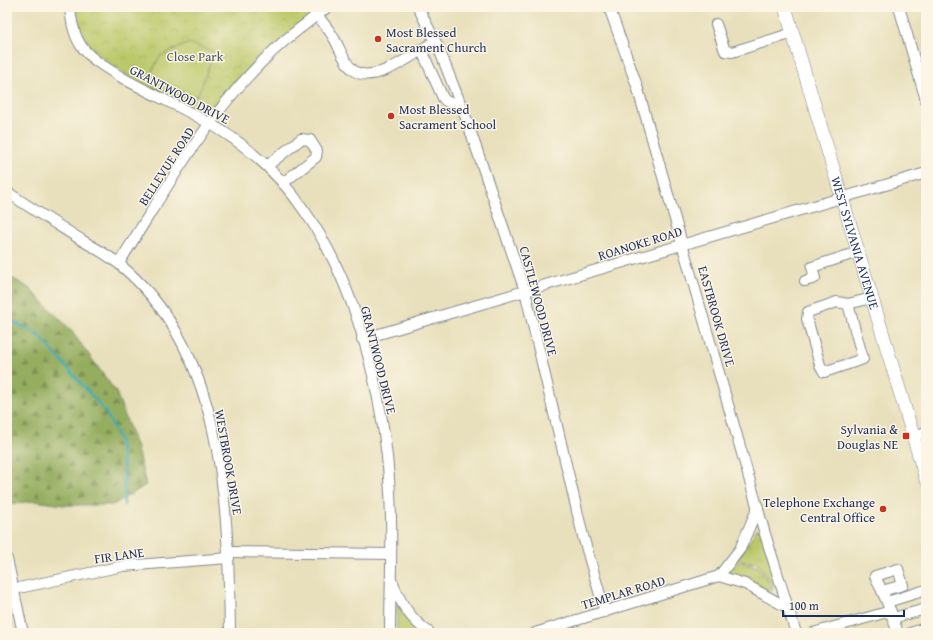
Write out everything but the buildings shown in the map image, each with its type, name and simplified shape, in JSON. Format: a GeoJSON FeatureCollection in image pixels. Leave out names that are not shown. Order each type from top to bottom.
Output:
{"type":"FeatureCollection","features":[{"type":"Feature","properties":{"kind":"main road","name":"WEST SYLVANIA AVENUE"},"geometry":{"type":"LineString","coordinates":[[785,7],[926,479]]}},
{"type":"Feature","properties":{"kind":"street","name":"GRANTWOOD DRIVE"},"geometry":{"type":"LineString","coordinates":[[70,7],[73,26],[81,45],[91,57],[138,86],[209,123],[238,142],[267,166],[283,183],[307,214],[326,247],[343,284],[362,339],[374,387],[386,456],[391,518],[390,633]]}},
{"type":"Feature","properties":{"kind":"street","name":"BELLEVUE ROAD"},"geometry":{"type":"LineString","coordinates":[[119,263],[209,123],[238,86],[259,64],[328,7]]}},
{"type":"Feature","properties":{"kind":"street","name":"CASTLEWOOD DRIVE"},"geometry":{"type":"LineString","coordinates":[[418,7],[435,41],[459,102],[480,158],[525,291],[583,536],[605,612]]}},
{"type":"Feature","properties":{"kind":"street","name":"EASTBROOK DRIVE"},"geometry":{"type":"LineString","coordinates":[[608,7],[636,86],[796,633]]}},
{"type":"Feature","properties":{"kind":"street"},"geometry":{"type":"LineString","coordinates":[[899,7],[926,100]]}},
{"type":"Feature","properties":{"kind":"street"},"geometry":{"type":"LineString","coordinates":[[317,15],[332,34],[352,70],[362,74],[373,75],[384,71],[435,41]]}},
{"type":"Feature","properties":{"kind":"street"},"geometry":{"type":"LineString","coordinates":[[716,24],[725,51],[732,52],[793,33]]}},
{"type":"Feature","properties":{"kind":"street"},"geometry":{"type":"LineString","coordinates":[[421,49],[443,98],[446,102],[452,104],[459,102]]}},
{"type":"Feature","properties":{"kind":"street"},"geometry":{"type":"LineString","coordinates":[[267,166],[301,139],[310,140],[317,151],[316,157],[283,183]]}},
{"type":"Feature","properties":{"kind":"street","name":"ROANOKE ROAD"},"geometry":{"type":"LineString","coordinates":[[362,339],[683,243],[926,173]]}},
{"type":"Feature","properties":{"kind":"street","name":"WESTBROOK DRIVE"},"geometry":{"type":"LineString","coordinates":[[7,192],[119,263],[138,282],[167,318],[182,341],[197,374],[208,410],[218,455],[229,555],[230,633]]}},
{"type":"Feature","properties":{"kind":"street"},"geometry":{"type":"LineString","coordinates":[[805,281],[815,278],[812,267],[858,252]]}},
{"type":"Feature","properties":{"kind":"street"},"geometry":{"type":"LineString","coordinates":[[848,304],[863,359],[824,372],[820,365],[807,315],[811,310],[837,302],[848,304],[872,298]]}},
{"type":"Feature","properties":{"kind":"street"},"geometry":{"type":"LineString","coordinates":[[913,436],[926,432]]}},
{"type":"Feature","properties":{"kind":"street"},"geometry":{"type":"LineString","coordinates":[[758,507],[740,549],[719,576],[745,584],[788,608]]}},
{"type":"Feature","properties":{"kind":"street","name":"FIR LANE"},"geometry":{"type":"LineString","coordinates":[[14,589],[123,566],[229,555],[391,554]]}},
{"type":"Feature","properties":{"kind":"street"},"geometry":{"type":"LineString","coordinates":[[7,559],[24,633]]}},
{"type":"Feature","properties":{"kind":"street"},"geometry":{"type":"LineString","coordinates":[[898,633],[875,576],[898,569],[906,596]]}},
{"type":"Feature","properties":{"kind":"street"},"geometry":{"type":"LineString","coordinates":[[390,575],[398,597],[405,608],[414,620],[430,633]]}},
{"type":"Feature","properties":{"kind":"street","name":"TEMPLAR ROAD"},"geometry":{"type":"LineString","coordinates":[[535,633],[719,576]]}},
{"type":"Feature","properties":{"kind":"street"},"geometry":{"type":"LineString","coordinates":[[882,591],[903,585]]}},
{"type":"Feature","properties":{"kind":"street"},"geometry":{"type":"LineString","coordinates":[[890,610],[906,596],[926,590]]}},
{"type":"Feature","properties":{"kind":"street"},"geometry":{"type":"LineString","coordinates":[[813,633],[890,610],[926,608]]}},
{"type":"Feature","properties":{"kind":"street"},"geometry":{"type":"LineString","coordinates":[[910,633],[926,628]]}},
{"type":"Feature","properties":{"kind":"green space","name":"Close Park"},"geometry":{"type":"Polygon","coordinates":[[[75,7],[324,7],[245,74],[210,114],[206,115],[177,103],[141,84],[107,62],[95,52],[81,34],[75,7]]]}},
{"type":"Feature","properties":{"kind":"green space"},"geometry":{"type":"Polygon","coordinates":[[[189,43],[214,52],[198,95],[192,97],[150,75],[160,56],[189,43]]]}},
{"type":"Feature","properties":{"kind":"green space"},"geometry":{"type":"Polygon","coordinates":[[[7,275],[29,288],[70,329],[116,392],[136,445],[146,485],[113,505],[64,505],[34,501],[7,504],[7,275]]]}},
{"type":"Feature","properties":{"kind":"green space"},"geometry":{"type":"Polygon","coordinates":[[[757,529],[761,530],[777,586],[774,587],[757,562],[754,563],[738,559],[757,529]]]}},
{"type":"Feature","properties":{"kind":"green space"},"geometry":{"type":"Polygon","coordinates":[[[736,561],[753,565],[753,567],[757,566],[773,588],[768,591],[748,580],[725,574],[736,561]]]}},
{"type":"Feature","properties":{"kind":"green space"},"geometry":{"type":"Polygon","coordinates":[[[398,603],[426,633],[397,633],[398,603]]]}},
{"type":"Feature","properties":{"kind":"waterway"},"geometry":{"type":"LineString","coordinates":[[7,319],[38,334],[105,411],[119,439],[124,469],[124,505]]}},
{"type":"Feature","properties":{"kind":"place","name":"Most Blessed Sacrament Church"},"geometry":{"type":"Point","coordinates":[378,39]}},
{"type":"Feature","properties":{"kind":"place","name":"Most Blessed Sacrament School"},"geometry":{"type":"Point","coordinates":[391,116]}},
{"type":"Feature","properties":{"kind":"place","name":"Sylvania & Douglas NE"},"geometry":{"type":"Point","coordinates":[906,436]}},
{"type":"Feature","properties":{"kind":"place","name":"Telephone Exchange Central Office"},"geometry":{"type":"Point","coordinates":[883,509]}}]}
